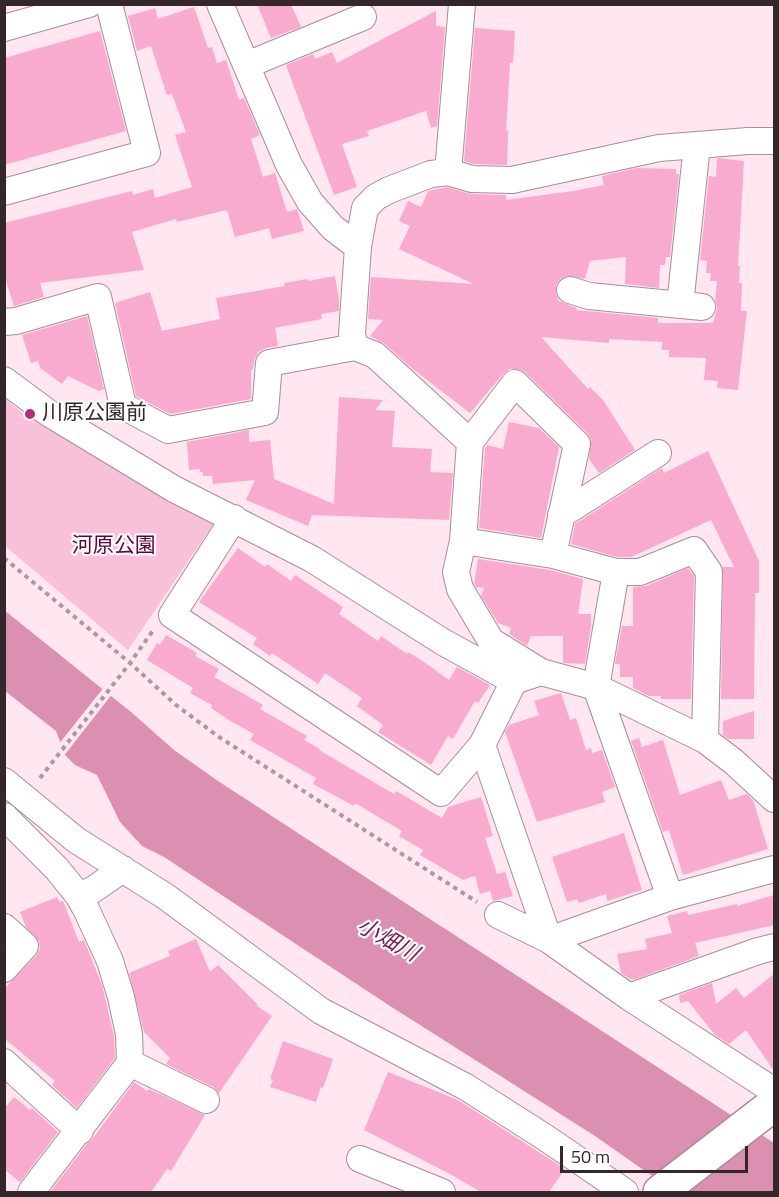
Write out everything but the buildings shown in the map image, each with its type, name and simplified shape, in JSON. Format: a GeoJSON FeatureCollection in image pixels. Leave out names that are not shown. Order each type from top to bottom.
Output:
{"type":"FeatureCollection","features":[{"type":"Feature","properties":{"kind":"main road"},"geometry":{"type":"LineString","coordinates":[[660,1192],[774,1104]]}},
{"type":"Feature","properties":{"kind":"street"},"geometry":{"type":"LineString","coordinates":[[4,28],[89,4]]}},
{"type":"Feature","properties":{"kind":"street"},"geometry":{"type":"LineString","coordinates":[[4,192],[147,153],[109,4]]}},
{"type":"Feature","properties":{"kind":"street"},"geometry":{"type":"LineString","coordinates":[[220,4],[289,165],[310,202],[333,228],[358,247]]}},
{"type":"Feature","properties":{"kind":"street"},"geometry":{"type":"LineString","coordinates":[[448,172],[462,4]]}},
{"type":"Feature","properties":{"kind":"street"},"geometry":{"type":"LineString","coordinates":[[247,65],[363,17]]}},
{"type":"Feature","properties":{"kind":"street"},"geometry":{"type":"LineString","coordinates":[[355,347],[352,334],[358,247],[366,208],[376,198],[408,182],[431,174],[448,172],[472,179],[512,180],[659,148],[774,141]]}},
{"type":"Feature","properties":{"kind":"street"},"geometry":{"type":"LineString","coordinates":[[570,290],[589,296],[691,306],[697,145]]}},
{"type":"Feature","properties":{"kind":"street"},"geometry":{"type":"LineString","coordinates":[[4,322],[16,321],[99,297],[123,406],[168,430],[265,412],[269,363],[355,347],[375,356],[470,442]]}},
{"type":"Feature","properties":{"kind":"street"},"geometry":{"type":"LineString","coordinates":[[4,380],[59,420],[174,489],[312,559],[443,642],[514,681]]}},
{"type":"Feature","properties":{"kind":"street"},"geometry":{"type":"LineString","coordinates":[[553,555],[577,444],[515,383],[470,442],[463,541],[456,572],[460,589],[491,641],[541,672],[596,687],[705,740],[734,762],[774,799]]}},
{"type":"Feature","properties":{"kind":"street"},"geometry":{"type":"LineString","coordinates":[[561,516],[658,453]]}},
{"type":"Feature","properties":{"kind":"street"},"geometry":{"type":"LineString","coordinates":[[234,518],[172,615],[441,793],[482,744],[514,681],[541,672]]}},
{"type":"Feature","properties":{"kind":"street"},"geometry":{"type":"LineString","coordinates":[[463,541],[553,555],[616,572],[640,572],[694,550],[710,572],[705,740]]}},
{"type":"Feature","properties":{"kind":"street"},"geometry":{"type":"LineString","coordinates":[[616,572],[596,687],[670,897]]}},
{"type":"Feature","properties":{"kind":"street"},"geometry":{"type":"LineString","coordinates":[[482,744],[549,940]]}},
{"type":"Feature","properties":{"kind":"street"},"geometry":{"type":"LineString","coordinates":[[4,781],[76,840],[165,896],[321,1011],[466,1088],[546,1138],[625,1192]]}},
{"type":"Feature","properties":{"kind":"street"},"geometry":{"type":"LineString","coordinates":[[4,816],[43,854],[78,895],[103,943],[116,979],[129,1034],[130,1063],[31,1192]]}},
{"type":"Feature","properties":{"kind":"street"},"geometry":{"type":"LineString","coordinates":[[78,895],[91,891],[123,869]]}},
{"type":"Feature","properties":{"kind":"street"},"geometry":{"type":"LineString","coordinates":[[549,940],[670,897],[774,870]]}},
{"type":"Feature","properties":{"kind":"street"},"geometry":{"type":"LineString","coordinates":[[498,915],[549,940],[629,997],[774,1091]]}},
{"type":"Feature","properties":{"kind":"street"},"geometry":{"type":"LineString","coordinates":[[4,927],[25,946],[4,969]]}},
{"type":"Feature","properties":{"kind":"street"},"geometry":{"type":"LineString","coordinates":[[629,997],[774,947]]}},
{"type":"Feature","properties":{"kind":"street"},"geometry":{"type":"LineString","coordinates":[[4,1062],[80,1131]]}},
{"type":"Feature","properties":{"kind":"street"},"geometry":{"type":"LineString","coordinates":[[130,1063],[206,1100]]}},
{"type":"Feature","properties":{"kind":"street"},"geometry":{"type":"LineString","coordinates":[[360,1159],[442,1192]]}},
{"type":"Feature","properties":{"kind":"path"},"geometry":{"type":"LineString","coordinates":[[4,558],[130,663],[176,705],[219,737],[498,915]]}},
{"type":"Feature","properties":{"kind":"path"},"geometry":{"type":"LineString","coordinates":[[38,780],[130,663],[158,623],[172,615]]}},
{"type":"Feature","properties":{"kind":"green space","name":"河原公園"},"geometry":{"type":"Polygon","coordinates":[[[4,398],[24,414],[214,523],[128,650],[5,546],[4,398]]]}},
{"type":"Feature","properties":{"kind":"water","name":"小畑川"},"geometry":{"type":"Polygon","coordinates":[[[4,610],[131,712],[174,750],[218,781],[774,1143],[774,1192],[675,1192],[595,1136],[390,1006],[164,857],[142,846],[120,822],[97,775],[75,765],[65,755],[56,731],[5,691],[4,610]]]}},
{"type":"Feature","properties":{"kind":"pier"},"geometry":{"type":"Polygon","coordinates":[[[105,686],[113,693],[63,757],[58,745],[105,686]]]}},
{"type":"Feature","properties":{"kind":"place","name":"川原公園前"},"geometry":{"type":"Point","coordinates":[30,414]}}]}
